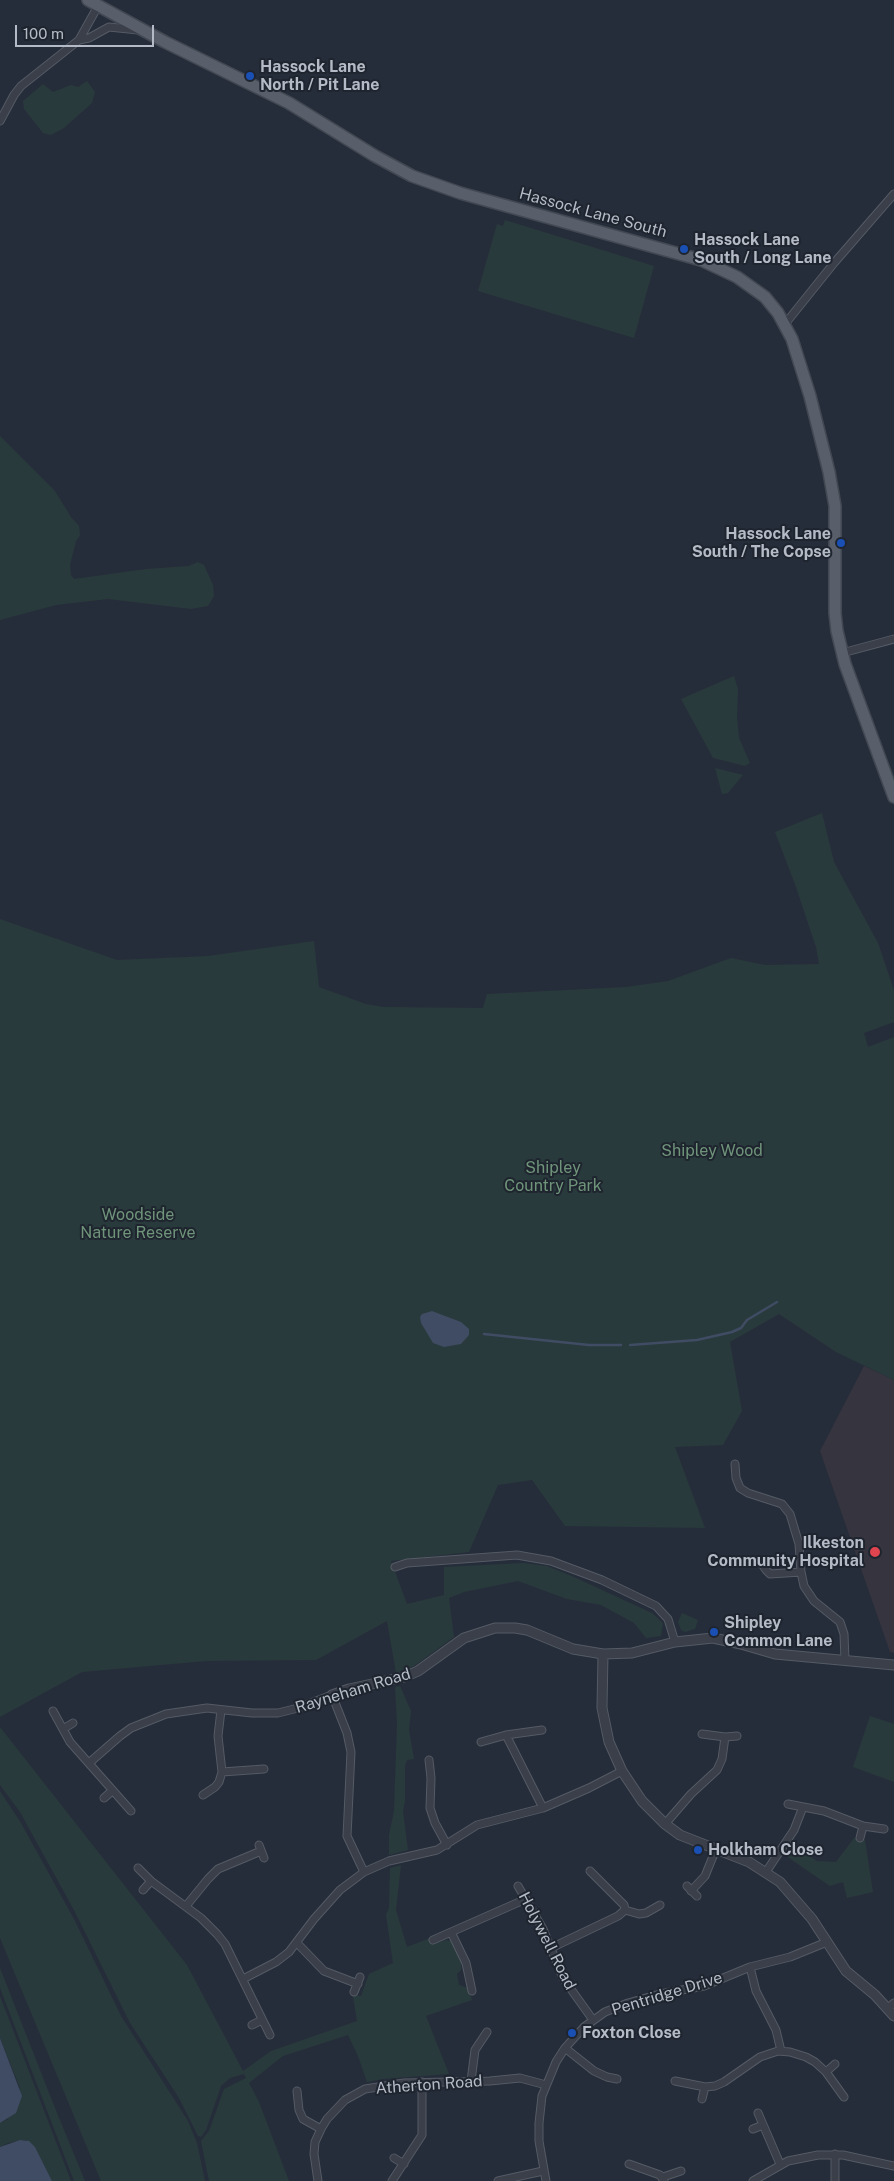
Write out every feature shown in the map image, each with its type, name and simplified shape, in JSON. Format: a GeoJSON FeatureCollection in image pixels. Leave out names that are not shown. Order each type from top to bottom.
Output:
{"type":"FeatureCollection","features":[{"type":"Feature","properties":{"kind":"main road","name":"Hassock Lane South"},"geometry":{"type":"LineString","coordinates":[[93,3],[143,31],[302,110],[388,163],[430,183],[672,252],[722,269],[758,291],[774,308],[785,324],[807,383],[833,493],[836,525],[835,613],[842,653],[894,797]]}},
{"type":"Feature","properties":{"kind":"street"},"geometry":{"type":"LineString","coordinates":[[79,40],[93,3]]}},
{"type":"Feature","properties":{"kind":"street"},"geometry":{"type":"LineString","coordinates":[[0,121],[21,86],[79,40],[89,38],[109,27],[143,31]]}},
{"type":"Feature","properties":{"kind":"street"},"geometry":{"type":"LineString","coordinates":[[785,324],[834,263],[894,194]]}},
{"type":"Feature","properties":{"kind":"street"},"geometry":{"type":"LineString","coordinates":[[842,653],[894,639]]}},
{"type":"Feature","properties":{"kind":"street"},"geometry":{"type":"LineString","coordinates":[[735,1464],[737,1484],[748,1493],[773,1500],[786,1508],[794,1525],[799,1544],[804,1586],[810,1597],[836,1618],[842,1626],[845,1660]]}},
{"type":"Feature","properties":{"kind":"street"},"geometry":{"type":"LineString","coordinates":[[729,1488],[737,1484]]}},
{"type":"Feature","properties":{"kind":"street"},"geometry":{"type":"LineString","coordinates":[[395,1567],[416,1562],[517,1555],[550,1561],[602,1580],[656,1606],[668,1619],[676,1642],[713,1638],[775,1654],[894,1664]]}},
{"type":"Feature","properties":{"kind":"street"},"geometry":{"type":"LineString","coordinates":[[762,1564],[770,1574],[801,1572]]}},
{"type":"Feature","properties":{"kind":"street","name":"Rayneham Road"},"geometry":{"type":"LineString","coordinates":[[89,1763],[120,1736],[154,1718],[186,1710],[278,1713],[298,1708],[349,1689],[404,1677],[418,1671],[464,1638],[494,1628],[527,1630],[573,1649],[603,1654],[632,1653],[676,1642]]}},
{"type":"Feature","properties":{"kind":"street"},"geometry":{"type":"LineString","coordinates":[[603,1654],[603,1720],[609,1742],[622,1771],[642,1801],[665,1824],[680,1835],[749,1862],[766,1872],[795,1898],[846,1971],[892,2009]]}},
{"type":"Feature","properties":{"kind":"street"},"geometry":{"type":"LineString","coordinates":[[332,1695],[347,1733],[351,1752],[347,1836],[364,1872]]}},
{"type":"Feature","properties":{"kind":"street"},"geometry":{"type":"LineString","coordinates":[[202,1795],[217,1785],[222,1772],[218,1736],[221,1710]]}},
{"type":"Feature","properties":{"kind":"street"},"geometry":{"type":"LineString","coordinates":[[53,1711],[70,1742],[131,1811]]}},
{"type":"Feature","properties":{"kind":"street"},"geometry":{"type":"LineString","coordinates":[[63,1729],[73,1723]]}},
{"type":"Feature","properties":{"kind":"street"},"geometry":{"type":"LineString","coordinates":[[481,1742],[506,1735],[542,1730]]}},
{"type":"Feature","properties":{"kind":"street"},"geometry":{"type":"LineString","coordinates":[[702,1734],[725,1737],[737,1736]]}},
{"type":"Feature","properties":{"kind":"street"},"geometry":{"type":"LineString","coordinates":[[506,1735],[542,1808]]}},
{"type":"Feature","properties":{"kind":"street"},"geometry":{"type":"LineString","coordinates":[[665,1824],[691,1794],[717,1770],[722,1759],[725,1737]]}},
{"type":"Feature","properties":{"kind":"street"},"geometry":{"type":"LineString","coordinates":[[429,1760],[431,1778],[430,1808],[435,1823],[447,1845]]}},
{"type":"Feature","properties":{"kind":"street"},"geometry":{"type":"LineString","coordinates":[[222,1772],[264,1769]]}},
{"type":"Feature","properties":{"kind":"street"},"geometry":{"type":"LineString","coordinates":[[243,1979],[276,1962],[297,1943],[314,1919],[340,1890],[364,1872],[389,1861],[424,1854],[447,1845],[477,1825],[542,1808],[589,1788],[622,1771]]}},
{"type":"Feature","properties":{"kind":"street"},"geometry":{"type":"LineString","coordinates":[[104,1798],[112,1791]]}},
{"type":"Feature","properties":{"kind":"street"},"geometry":{"type":"LineString","coordinates":[[788,1804],[835,1814],[863,1826],[884,1829]]}},
{"type":"Feature","properties":{"kind":"street"},"geometry":{"type":"LineString","coordinates":[[766,1872],[794,1830],[803,1807]]}},
{"type":"Feature","properties":{"kind":"street"},"geometry":{"type":"LineString","coordinates":[[860,1838],[863,1826]]}},
{"type":"Feature","properties":{"kind":"street"},"geometry":{"type":"LineString","coordinates":[[692,1891],[705,1876],[716,1849]]}},
{"type":"Feature","properties":{"kind":"street"},"geometry":{"type":"LineString","coordinates":[[186,1906],[218,1869],[262,1851]]}},
{"type":"Feature","properties":{"kind":"street"},"geometry":{"type":"LineString","coordinates":[[138,1868],[151,1881],[186,1906],[217,1934],[225,1944],[270,2035]]}},
{"type":"Feature","properties":{"kind":"street"},"geometry":{"type":"LineString","coordinates":[[590,1871],[624,1905],[625,1910]]}},
{"type":"Feature","properties":{"kind":"street"},"geometry":{"type":"LineString","coordinates":[[143,1890],[151,1881]]}},
{"type":"Feature","properties":{"kind":"street","name":"Holywell Road"},"geometry":{"type":"LineString","coordinates":[[518,1886],[551,1948],[563,1978],[593,2020]]}},
{"type":"Feature","properties":{"kind":"street"},"geometry":{"type":"LineString","coordinates":[[434,1940],[526,1899]]}},
{"type":"Feature","properties":{"kind":"street"},"geometry":{"type":"LineString","coordinates":[[625,1910],[639,1914],[646,1913],[660,1905]]}},
{"type":"Feature","properties":{"kind":"street"},"geometry":{"type":"LineString","coordinates":[[551,1948],[592,1926],[618,1916],[625,1910]]}},
{"type":"Feature","properties":{"kind":"street"},"geometry":{"type":"LineString","coordinates":[[451,1932],[466,1963],[472,1991]]}},
{"type":"Feature","properties":{"kind":"street","name":"Pentridge Drive"},"geometry":{"type":"LineString","coordinates":[[546,2181],[539,2141],[542,2096],[564,2048],[576,2034],[593,2020],[628,2003],[704,1986],[750,1967],[790,1957],[827,1942]]}},
{"type":"Feature","properties":{"kind":"street"},"geometry":{"type":"LineString","coordinates":[[297,1943],[324,1971],[359,1980],[354,1992]]}},
{"type":"Feature","properties":{"kind":"street"},"geometry":{"type":"LineString","coordinates":[[750,1967],[759,1997],[776,2030],[781,2051]]}},
{"type":"Feature","properties":{"kind":"street"},"geometry":{"type":"LineString","coordinates":[[460,1978],[470,1977]]}},
{"type":"Feature","properties":{"kind":"street"},"geometry":{"type":"LineString","coordinates":[[252,2025],[262,2020]]}},
{"type":"Feature","properties":{"kind":"street"},"geometry":{"type":"LineString","coordinates":[[471,2081],[476,2050],[488,2032]]}},
{"type":"Feature","properties":{"kind":"street"},"geometry":{"type":"LineString","coordinates":[[564,2048],[594,2071],[617,2079]]}},
{"type":"Feature","properties":{"kind":"street"},"geometry":{"type":"LineString","coordinates":[[675,2081],[705,2087],[724,2082],[753,2061],[781,2051],[806,2057],[826,2072],[844,2097]]}},
{"type":"Feature","properties":{"kind":"street"},"geometry":{"type":"LineString","coordinates":[[826,2072],[835,2064]]}},
{"type":"Feature","properties":{"kind":"street","name":"Atherton Road"},"geometry":{"type":"LineString","coordinates":[[318,2181],[314,2154],[321,2129],[338,2106],[355,2093],[384,2085],[422,2082],[520,2078],[546,2085]]}},
{"type":"Feature","properties":{"kind":"street"},"geometry":{"type":"LineString","coordinates":[[392,2181],[422,2135],[422,2082]]}},
{"type":"Feature","properties":{"kind":"street"},"geometry":{"type":"LineString","coordinates":[[702,2100],[705,2087]]}},
{"type":"Feature","properties":{"kind":"street"},"geometry":{"type":"LineString","coordinates":[[297,2092],[299,2110],[303,2119],[321,2129]]}},
{"type":"Feature","properties":{"kind":"street"},"geometry":{"type":"LineString","coordinates":[[758,2114],[780,2164]]}},
{"type":"Feature","properties":{"kind":"street"},"geometry":{"type":"LineString","coordinates":[[753,2129],[763,2125]]}},
{"type":"Feature","properties":{"kind":"street"},"geometry":{"type":"LineString","coordinates":[[835,2154],[835,2181]]}},
{"type":"Feature","properties":{"kind":"street"},"geometry":{"type":"LineString","coordinates":[[753,2181],[780,2164],[800,2157],[835,2154],[894,2166]]}},
{"type":"Feature","properties":{"kind":"street"},"geometry":{"type":"LineString","coordinates":[[394,2158],[404,2164]]}},
{"type":"Feature","properties":{"kind":"street"},"geometry":{"type":"LineString","coordinates":[[629,2164],[654,2172],[663,2179],[680,2171]]}},
{"type":"Feature","properties":{"kind":"street"},"geometry":{"type":"LineString","coordinates":[[498,2181],[544,2171]]}},
{"type":"Feature","properties":{"kind":"shaded area","name":"Ilkeston Community Hospital"},"geometry":{"type":"Polygon","coordinates":[[[864,1366],[894,1380],[894,1653],[890,1652],[820,1451],[864,1366]]]}},
{"type":"Feature","properties":{"kind":"green space"},"geometry":{"type":"Polygon","coordinates":[[[87,81],[95,92],[92,103],[64,128],[51,135],[43,133],[24,109],[23,101],[43,84],[53,92],[71,85],[78,87],[87,81]]]}},
{"type":"Feature","properties":{"kind":"green space"},"geometry":{"type":"Polygon","coordinates":[[[505,220],[654,266],[634,338],[478,291],[497,224],[503,226],[505,220]]]}},
{"type":"Feature","properties":{"kind":"green space"},"geometry":{"type":"Polygon","coordinates":[[[0,436],[55,491],[71,517],[79,526],[80,535],[76,541],[70,565],[71,575],[74,579],[146,569],[189,566],[198,562],[204,565],[213,585],[214,596],[208,606],[191,609],[108,599],[56,605],[0,620],[0,436]]]}},
{"type":"Feature","properties":{"kind":"green space"},"geometry":{"type":"Polygon","coordinates":[[[734,676],[738,689],[737,716],[739,738],[750,763],[745,766],[713,758],[681,699],[734,676]]]}},
{"type":"Feature","properties":{"kind":"green space"},"geometry":{"type":"Polygon","coordinates":[[[715,768],[743,775],[728,793],[722,794],[715,768]]]}},
{"type":"Feature","properties":{"kind":"green space"},"geometry":{"type":"Polygon","coordinates":[[[822,813],[834,862],[878,943],[894,990],[894,1022],[864,1033],[868,1047],[894,1037],[894,1380],[836,1352],[779,1314],[730,1342],[742,1411],[723,1445],[675,1447],[705,1528],[565,1526],[532,1480],[498,1485],[469,1552],[391,1561],[407,1604],[444,1595],[444,1567],[523,1563],[547,1566],[652,1613],[663,1623],[661,1636],[646,1638],[634,1623],[601,1605],[567,1599],[518,1581],[464,1592],[449,1598],[454,1637],[414,1666],[396,1673],[387,1621],[316,1660],[206,1661],[82,1672],[0,1717],[0,919],[117,960],[208,956],[314,941],[319,987],[366,1004],[383,1007],[483,1008],[487,994],[626,987],[668,981],[731,958],[765,965],[819,964],[816,947],[796,887],[775,832],[822,813]]]}},
{"type":"Feature","properties":{"kind":"green space"},"geometry":{"type":"Polygon","coordinates":[[[682,1613],[698,1620],[695,1629],[685,1632],[681,1630],[678,1622],[682,1613]]]}},
{"type":"Feature","properties":{"kind":"green space"},"geometry":{"type":"Polygon","coordinates":[[[400,1686],[411,1711],[409,1730],[414,1759],[407,1760],[405,1766],[405,1801],[403,1811],[408,1850],[389,1855],[389,1835],[394,1811],[397,1723],[395,1687],[400,1686]]]}},
{"type":"Feature","properties":{"kind":"green space"},"geometry":{"type":"Polygon","coordinates":[[[870,1716],[894,1724],[894,1782],[853,1767],[870,1716]]]}},
{"type":"Feature","properties":{"kind":"green space"},"geometry":{"type":"Polygon","coordinates":[[[0,1727],[187,1965],[243,2071],[271,2051],[357,2021],[353,1997],[355,1995],[361,1996],[369,1974],[393,1963],[386,1915],[389,1908],[390,1868],[401,1865],[396,1910],[407,1947],[430,1938],[434,1944],[446,1940],[451,1941],[462,1960],[461,1970],[457,1974],[459,1985],[468,1988],[472,2000],[426,2016],[449,2074],[367,2082],[348,2035],[283,2056],[249,2083],[259,2102],[289,2181],[209,2181],[201,2141],[209,2131],[224,2089],[246,2078],[244,2074],[230,2078],[221,2086],[206,2130],[201,2137],[198,2136],[179,2098],[130,2023],[75,1912],[20,1812],[0,1785],[0,1727]]]}},
{"type":"Feature","properties":{"kind":"green space"},"geometry":{"type":"Polygon","coordinates":[[[0,1791],[21,1823],[75,1921],[121,2016],[188,2121],[197,2143],[205,2181],[101,2181],[0,1938],[0,1791]]]}},
{"type":"Feature","properties":{"kind":"green space"},"geometry":{"type":"Polygon","coordinates":[[[854,1838],[865,1840],[873,1892],[847,1898],[843,1882],[830,1886],[783,1854],[791,1844],[817,1861],[836,1862],[854,1838]]]}},
{"type":"Feature","properties":{"kind":"green space"},"geometry":{"type":"Polygon","coordinates":[[[0,1968],[85,2181],[74,2181],[0,1988],[0,1968]]]}},
{"type":"Feature","properties":{"kind":"green space"},"geometry":{"type":"Polygon","coordinates":[[[0,1996],[71,2181],[52,2181],[35,2147],[25,2140],[8,2143],[0,2147],[0,2123],[8,2119],[20,2088],[0,2038],[0,1996]]]}},
{"type":"Feature","properties":{"kind":"water"},"geometry":{"type":"Polygon","coordinates":[[[432,1311],[461,1322],[469,1329],[469,1335],[461,1344],[444,1347],[433,1343],[421,1323],[420,1317],[422,1314],[432,1311]]]}},
{"type":"Feature","properties":{"kind":"water"},"geometry":{"type":"Polygon","coordinates":[[[0,2038],[22,2096],[16,2113],[0,2123],[0,2038]]]}},
{"type":"Feature","properties":{"kind":"water"},"geometry":{"type":"Polygon","coordinates":[[[20,2140],[29,2141],[35,2147],[52,2181],[0,2181],[0,2147],[20,2140]]]}},
{"type":"Feature","properties":{"kind":"waterway"},"geometry":{"type":"LineString","coordinates":[[630,1345],[697,1340],[732,1332],[741,1328],[747,1320],[777,1302]]}},
{"type":"Feature","properties":{"kind":"waterway"},"geometry":{"type":"LineString","coordinates":[[484,1334],[589,1345],[621,1345]]}},
{"type":"Feature","properties":{"kind":"place","name":"Hassock Lane North / Pit Lane"},"geometry":{"type":"Point","coordinates":[250,76]}},
{"type":"Feature","properties":{"kind":"place","name":"Hassock Lane South / Long Lane"},"geometry":{"type":"Point","coordinates":[684,249]}},
{"type":"Feature","properties":{"kind":"place","name":"Hassock Lane South / The Copse"},"geometry":{"type":"Point","coordinates":[841,543]}},
{"type":"Feature","properties":{"kind":"place","name":"Ilkeston Community Hospital"},"geometry":{"type":"Point","coordinates":[875,1552]}},
{"type":"Feature","properties":{"kind":"place","name":"Shipley Common Lane"},"geometry":{"type":"Point","coordinates":[714,1632]}},
{"type":"Feature","properties":{"kind":"place","name":"Holkham Close"},"geometry":{"type":"Point","coordinates":[698,1850]}},
{"type":"Feature","properties":{"kind":"place","name":"Foxton Close"},"geometry":{"type":"Point","coordinates":[572,2033]}},
{"type":"Feature","properties":{"kind":"park label","name":"Shipley Wood"},"geometry":{"type":"Point","coordinates":[712,1151]}},
{"type":"Feature","properties":{"kind":"park label","name":"Shipley Country Park"},"geometry":{"type":"Point","coordinates":[553,1177]}},
{"type":"Feature","properties":{"kind":"park label","name":"Woodside Nature Reserve"},"geometry":{"type":"Point","coordinates":[138,1224]}}]}
